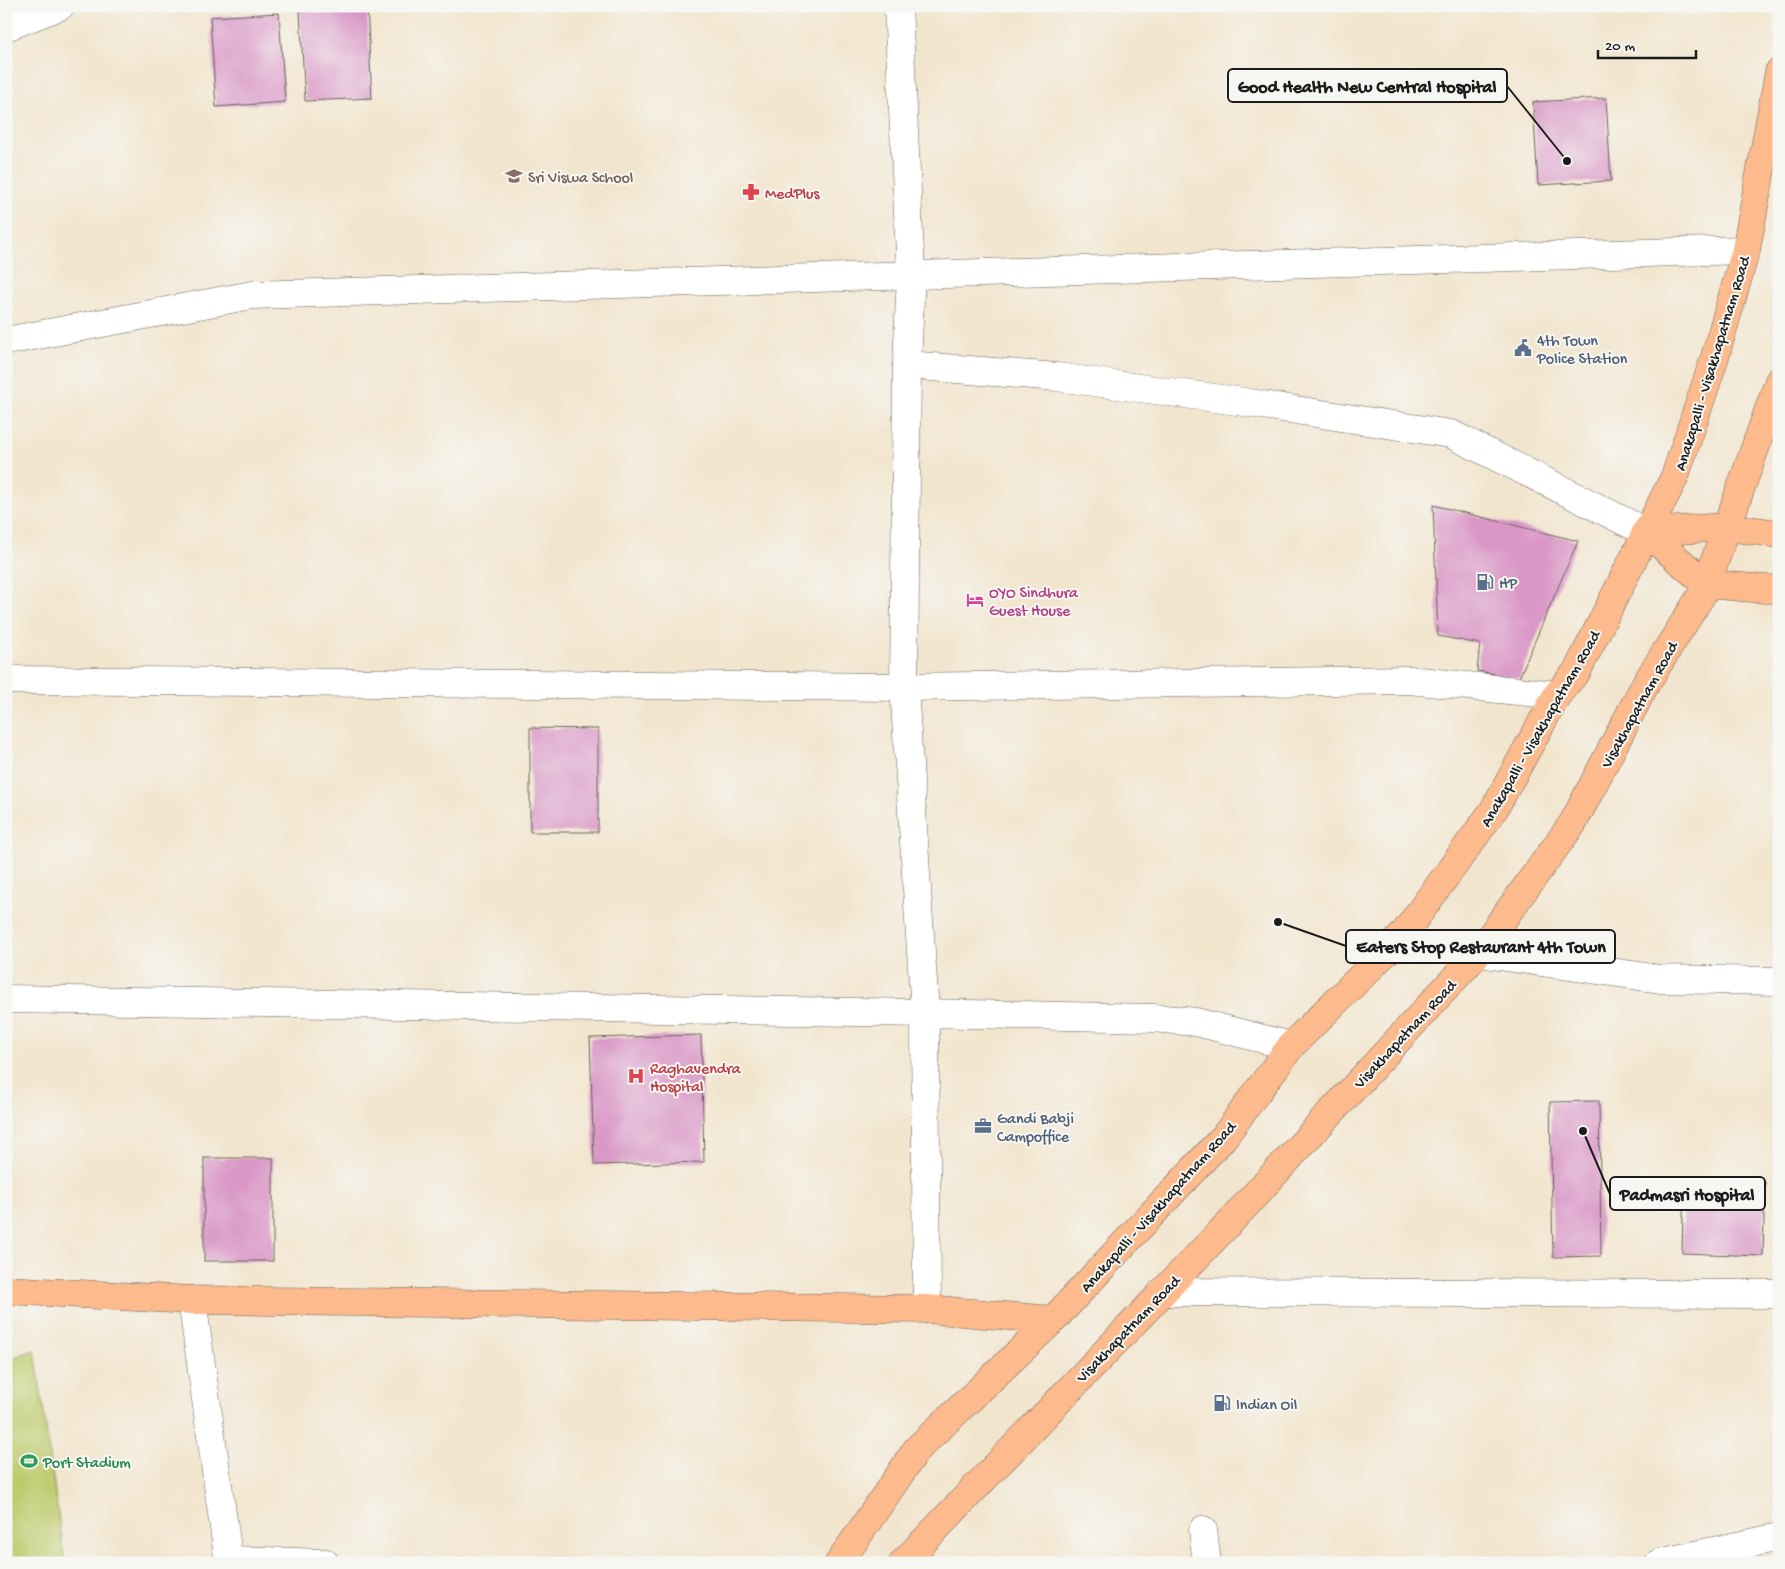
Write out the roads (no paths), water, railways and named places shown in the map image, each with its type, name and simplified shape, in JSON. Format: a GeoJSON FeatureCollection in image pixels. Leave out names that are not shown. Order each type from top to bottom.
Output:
{"type":"FeatureCollection","features":[{"type":"Feature","properties":{"kind":"main road","name":"Anakapalli - Visakhapatnam Road"},"geometry":{"type":"LineString","coordinates":[[839,1563],[918,1449],[1053,1320],[1224,1138],[1291,1046],[1403,935],[1493,811],[1557,695],[1577,671],[1675,476],[1714,360],[1746,250],[1779,72]]}},
{"type":"Feature","properties":{"kind":"main road","name":"Visakhapatnam Road"},"geometry":{"type":"LineString","coordinates":[[904,1562],[1237,1214],[1478,953],[1573,823],[1645,685],[1704,591],[1779,381]]}},
{"type":"Feature","properties":{"kind":"main road"},"geometry":{"type":"LineString","coordinates":[[1646,532],[1727,527],[1779,534]]}},
{"type":"Feature","properties":{"kind":"main road"},"geometry":{"type":"LineString","coordinates":[[1646,532],[1706,584],[1779,589]]}},
{"type":"Feature","properties":{"kind":"main road"},"geometry":{"type":"LineString","coordinates":[[6,1290],[192,1300],[927,1310],[1053,1320]]}},
{"type":"Feature","properties":{"kind":"street"},"geometry":{"type":"LineString","coordinates":[[6,28],[60,6]]}},
{"type":"Feature","properties":{"kind":"street"},"geometry":{"type":"LineString","coordinates":[[898,6],[911,275],[907,365],[904,687],[925,1013],[927,1310]]}},
{"type":"Feature","properties":{"kind":"street"},"geometry":{"type":"LineString","coordinates":[[6,341],[252,295],[1746,250]]}},
{"type":"Feature","properties":{"kind":"street"},"geometry":{"type":"LineString","coordinates":[[907,365],[1076,380],[1237,401],[1451,434],[1646,532]]}},
{"type":"Feature","properties":{"kind":"street"},"geometry":{"type":"LineString","coordinates":[[6,680],[904,687],[1409,680],[1557,695]]}},
{"type":"Feature","properties":{"kind":"street"},"geometry":{"type":"LineString","coordinates":[[1478,953],[1660,979],[1779,981]]}},
{"type":"Feature","properties":{"kind":"street"},"geometry":{"type":"LineString","coordinates":[[6,999],[1153,1018],[1196,1022],[1291,1046]]}},
{"type":"Feature","properties":{"kind":"street"},"geometry":{"type":"LineString","coordinates":[[1162,1292],[1779,1294]]}},
{"type":"Feature","properties":{"kind":"street"},"geometry":{"type":"LineString","coordinates":[[192,1300],[229,1561],[325,1563]]}},
{"type":"Feature","properties":{"kind":"street"},"geometry":{"type":"LineString","coordinates":[[1203,1530],[1207,1563]]}},
{"type":"Feature","properties":{"kind":"street"},"geometry":{"type":"LineString","coordinates":[[1659,1563],[1779,1537]]}},
{"type":"Feature","properties":{"kind":"place","name":"Good Health New Central Hospital"},"geometry":{"type":"Point","coordinates":[1567,161]}},
{"type":"Feature","properties":{"kind":"place","name":"Sri Viswa School"},"geometry":{"type":"Point","coordinates":[514,176]}},
{"type":"Feature","properties":{"kind":"place","name":"MedPlus"},"geometry":{"type":"Point","coordinates":[751,192]}},
{"type":"Feature","properties":{"kind":"place","name":"4th Town Police Station"},"geometry":{"type":"Point","coordinates":[1523,348]}},
{"type":"Feature","properties":{"kind":"place","name":"HP"},"geometry":{"type":"Point","coordinates":[1485,582]}},
{"type":"Feature","properties":{"kind":"place","name":"OYO Sindhura Guest House"},"geometry":{"type":"Point","coordinates":[975,600]}},
{"type":"Feature","properties":{"kind":"place","name":"Eaters Stop Restaurant 4th Town"},"geometry":{"type":"Point","coordinates":[1278,922]}},
{"type":"Feature","properties":{"kind":"place","name":"Raghavendra Hospital"},"geometry":{"type":"Point","coordinates":[636,1076]}},
{"type":"Feature","properties":{"kind":"place","name":"Gandi Babji Campoffice"},"geometry":{"type":"Point","coordinates":[983,1126]}},
{"type":"Feature","properties":{"kind":"place","name":"Padmasri Hospital"},"geometry":{"type":"Point","coordinates":[1583,1131]}},
{"type":"Feature","properties":{"kind":"place","name":"Indian Oil"},"geometry":{"type":"Point","coordinates":[1222,1403]}},
{"type":"Feature","properties":{"kind":"place","name":"Port Stadium"},"geometry":{"type":"Point","coordinates":[29,1461]}}]}
